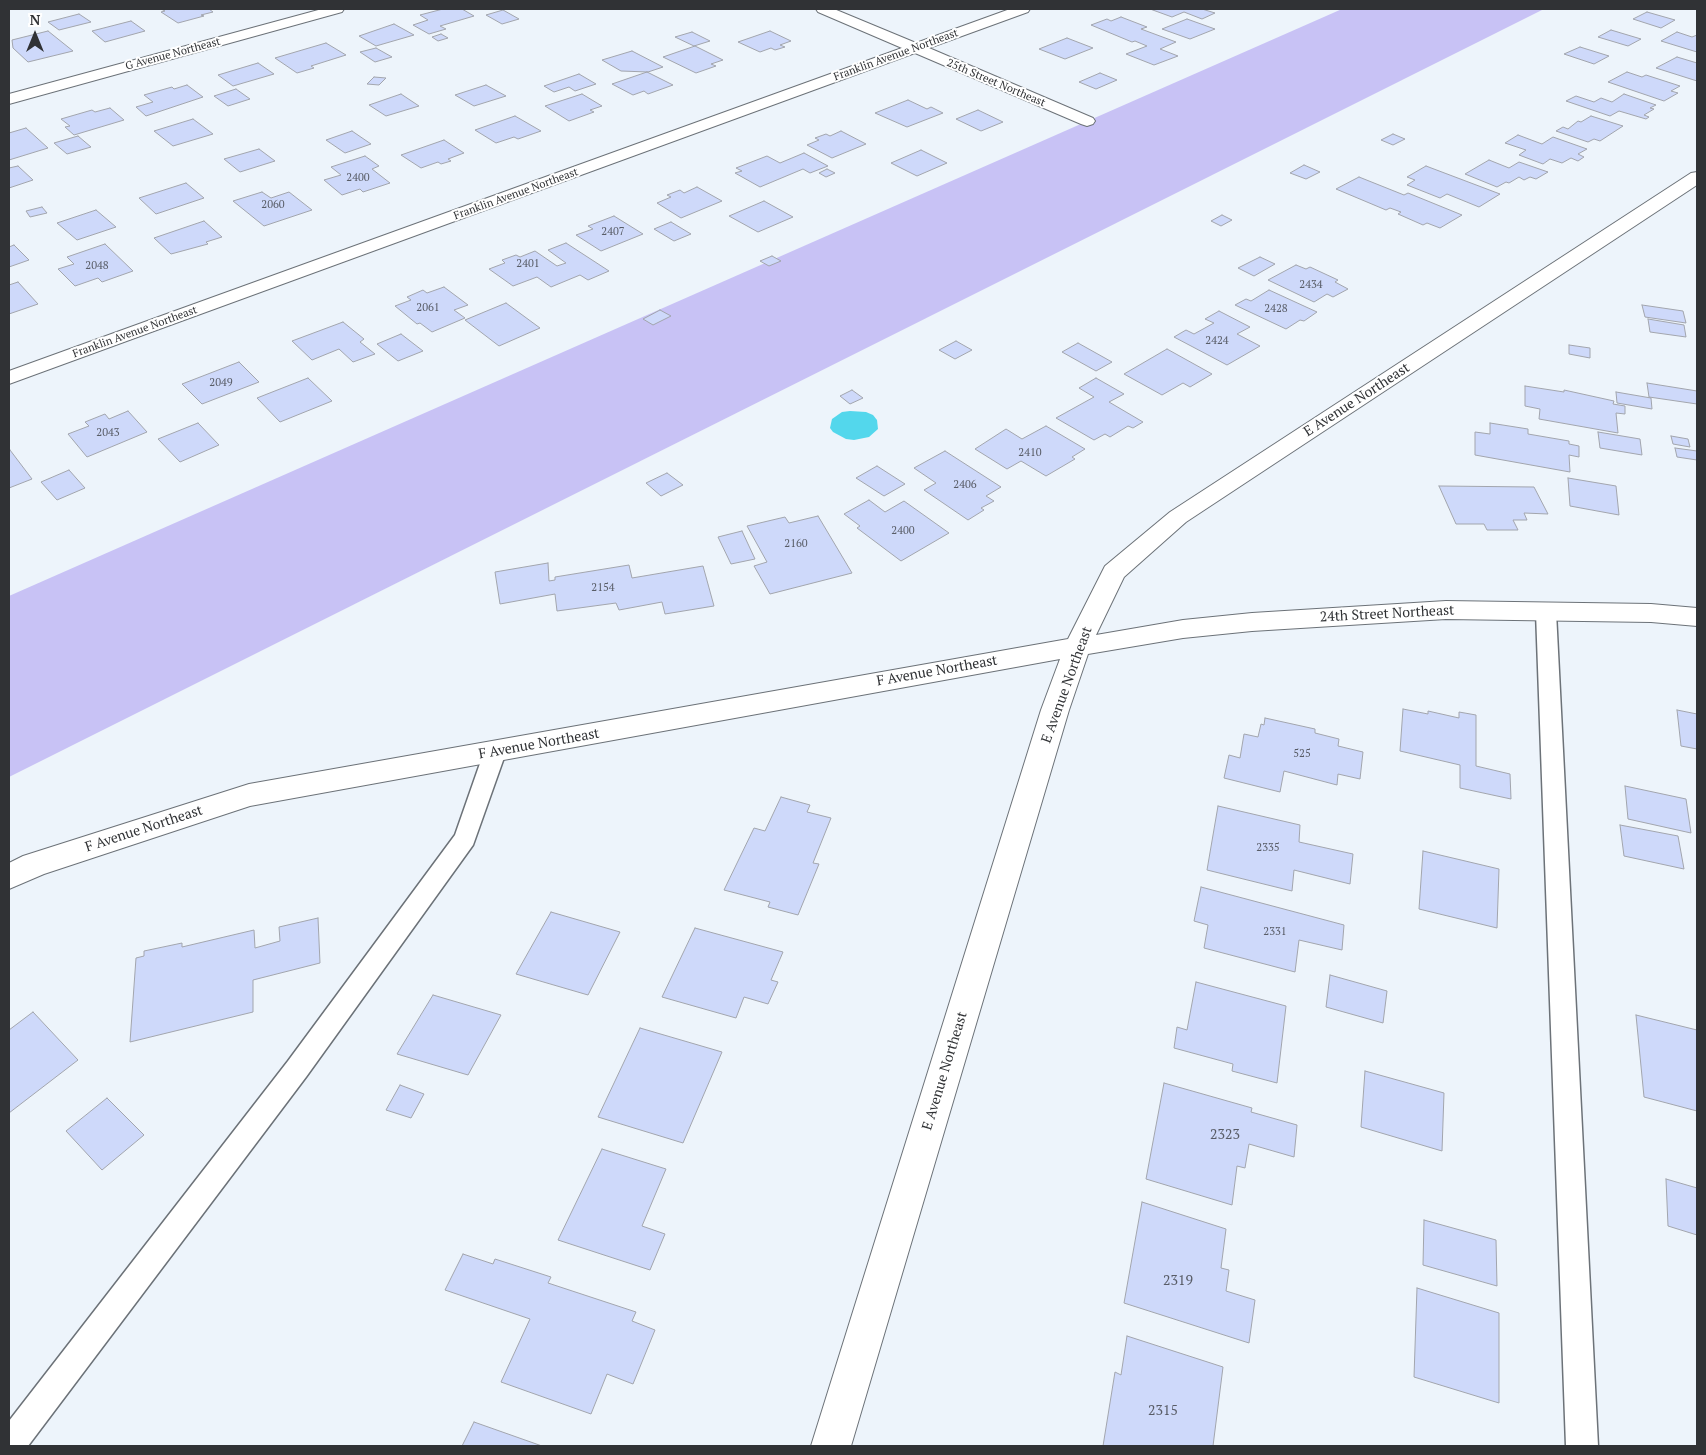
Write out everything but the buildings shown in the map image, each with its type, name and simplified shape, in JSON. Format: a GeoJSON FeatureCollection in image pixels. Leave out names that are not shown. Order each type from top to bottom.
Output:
{"type":"FeatureCollection","features":[{"type":"Feature","properties":{"kind":"street","name":"G Avenue Northeast"},"geometry":{"type":"LineString","coordinates":[[9,99],[337,9]]}},
{"type":"Feature","properties":{"kind":"street","name":"25th Street Northeast"},"geometry":{"type":"LineString","coordinates":[[823,9],[1087,122]]}},
{"type":"Feature","properties":{"kind":"street","name":"Franklin Avenue Northeast"},"geometry":{"type":"LineString","coordinates":[[9,378],[1022,9]]}},
{"type":"Feature","properties":{"kind":"street","name":"E Avenue Northeast"},"geometry":{"type":"LineString","coordinates":[[831,1446],[1052,720],[1078,646],[1114,572],[1178,517],[1697,177]]}},
{"type":"Feature","properties":{"kind":"street","name":"24th Street Northeast"},"geometry":{"type":"LineString","coordinates":[[1078,646],[1183,629],[1252,622],[1446,610],[1651,613],[1697,617]]}},
{"type":"Feature","properties":{"kind":"street","name":"F Avenue Northeast"},"geometry":{"type":"LineString","coordinates":[[9,877],[34,865],[249,795],[1078,646]]}},
{"type":"Feature","properties":{"kind":"lane"},"geometry":{"type":"LineString","coordinates":[[1546,612],[1582,1446]]}},
{"type":"Feature","properties":{"kind":"lane"},"geometry":{"type":"LineString","coordinates":[[9,1446],[297,1069],[465,839],[495,752]]}},
{"type":"Feature","properties":{"kind":"shaded area"},"geometry":{"type":"Polygon","coordinates":[[[1342,9],[1544,9],[9,777],[9,596],[1342,9]]]}},
{"type":"Feature","properties":{"kind":"water"},"geometry":{"type":"Polygon","coordinates":[[[842,412],[866,412],[873,415],[877,420],[878,429],[869,437],[854,440],[846,439],[833,432],[830,428],[832,419],[842,412]]]}}]}
